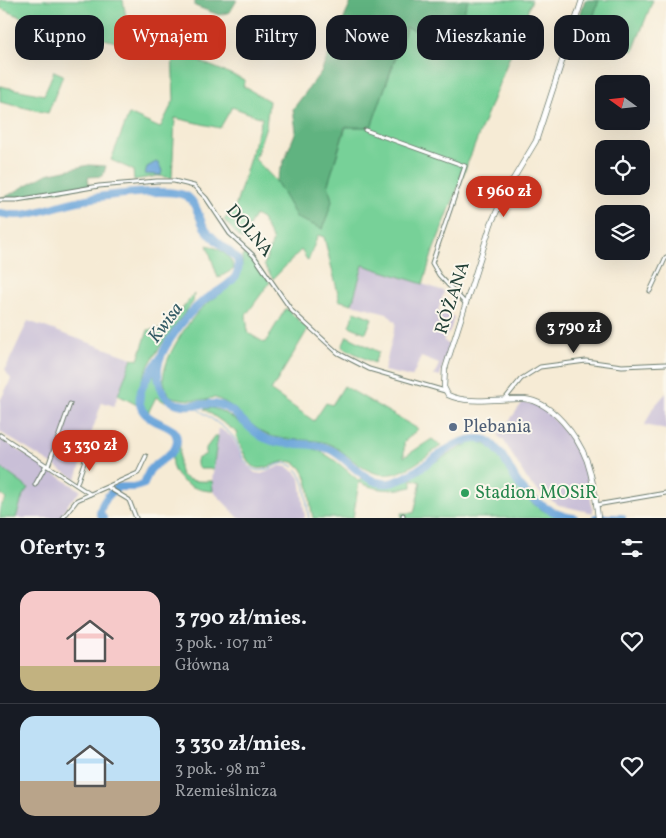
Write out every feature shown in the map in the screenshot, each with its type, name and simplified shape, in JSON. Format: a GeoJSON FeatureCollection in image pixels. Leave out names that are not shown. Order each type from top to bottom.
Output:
{"type":"FeatureCollection","features":[{"type":"Feature","properties":{"kind":"street","name":"RÓŻANA"},"geometry":{"type":"LineString","coordinates":[[445,391],[445,369],[498,206],[539,135],[582,0]]}},
{"type":"Feature","properties":{"kind":"street"},"geometry":{"type":"LineString","coordinates":[[366,130],[465,166],[432,263],[439,276],[466,304]]}},
{"type":"Feature","properties":{"kind":"street","name":"DOLNA"},"geometry":{"type":"LineString","coordinates":[[0,200],[17,200],[99,186],[157,181],[174,181],[194,186],[206,198],[230,234],[254,256],[292,311],[338,353],[368,369],[445,391]]}},
{"type":"Feature","properties":{"kind":"street"},"geometry":{"type":"LineString","coordinates":[[650,291],[666,257]]}},
{"type":"Feature","properties":{"kind":"street"},"geometry":{"type":"LineString","coordinates":[[505,399],[521,379],[540,367],[586,361],[622,366],[666,364]]}},
{"type":"Feature","properties":{"kind":"street"},"geometry":{"type":"LineString","coordinates":[[445,391],[458,399],[526,400],[540,404],[564,424],[585,456],[598,518]]}},
{"type":"Feature","properties":{"kind":"street"},"geometry":{"type":"LineString","coordinates":[[35,485],[47,465],[70,404]]}},
{"type":"Feature","properties":{"kind":"street"},"geometry":{"type":"LineString","coordinates":[[0,435],[77,483],[90,494]]}},
{"type":"Feature","properties":{"kind":"street"},"geometry":{"type":"LineString","coordinates":[[77,483],[87,454]]}},
{"type":"Feature","properties":{"kind":"street"},"geometry":{"type":"LineString","coordinates":[[63,518],[70,506],[90,494],[110,489],[138,473],[146,456]]}},
{"type":"Feature","properties":{"kind":"street"},"geometry":{"type":"LineString","coordinates":[[110,489],[129,500],[136,518]]}},
{"type":"Feature","properties":{"kind":"street"},"geometry":{"type":"LineString","coordinates":[[597,508],[666,493]]}},
{"type":"Feature","properties":{"kind":"shaded area"},"geometry":{"type":"Polygon","coordinates":[[[363,265],[444,291],[438,311],[454,317],[450,331],[443,340],[449,345],[440,376],[434,376],[439,364],[421,357],[412,377],[384,371],[396,323],[387,313],[352,304],[363,265]]]}},
{"type":"Feature","properties":{"kind":"shaded area"},"geometry":{"type":"Polygon","coordinates":[[[28,321],[132,358],[114,406],[102,402],[76,479],[0,432],[0,401],[11,379],[5,370],[28,321]]]}},
{"type":"Feature","properties":{"kind":"shaded area"},"geometry":{"type":"Polygon","coordinates":[[[666,393],[666,430],[645,425],[652,409],[666,393]]]}},
{"type":"Feature","properties":{"kind":"shaded area"},"geometry":{"type":"Polygon","coordinates":[[[523,402],[535,404],[547,412],[574,441],[586,467],[593,513],[559,505],[541,494],[528,481],[504,441],[498,436],[523,402]]]}},
{"type":"Feature","properties":{"kind":"shaded area"},"geometry":{"type":"Polygon","coordinates":[[[219,428],[232,437],[245,463],[255,473],[262,474],[280,466],[287,467],[296,473],[300,478],[305,518],[239,518],[213,491],[212,481],[219,428]]]}},
{"type":"Feature","properties":{"kind":"shaded area"},"geometry":{"type":"Polygon","coordinates":[[[0,438],[81,491],[70,501],[60,518],[16,518],[23,495],[0,467],[0,438]]]}},
{"type":"Feature","properties":{"kind":"green space"},"geometry":{"type":"Polygon","coordinates":[[[0,0],[123,0],[126,15],[114,15],[114,42],[104,39],[104,15],[17,15],[0,8],[0,0]]]}},
{"type":"Feature","properties":{"kind":"green space"},"geometry":{"type":"Polygon","coordinates":[[[195,0],[237,0],[230,12],[219,15],[195,6],[195,0]]]}},
{"type":"Feature","properties":{"kind":"green space"},"geometry":{"type":"Polygon","coordinates":[[[352,0],[468,0],[463,15],[417,15],[417,31],[407,27],[407,15],[346,15],[352,0]]]}},
{"type":"Feature","properties":{"kind":"green space"},"geometry":{"type":"Polygon","coordinates":[[[468,0],[532,0],[526,15],[463,15],[468,0]]]}},
{"type":"Feature","properties":{"kind":"green space"},"geometry":{"type":"Polygon","coordinates":[[[585,0],[599,0],[594,15],[580,15],[585,0]]]}},
{"type":"Feature","properties":{"kind":"green space"},"geometry":{"type":"Polygon","coordinates":[[[599,0],[653,0],[633,51],[629,49],[629,15],[594,15],[599,0]]]}},
{"type":"Feature","properties":{"kind":"green space"},"geometry":{"type":"Polygon","coordinates":[[[407,27],[417,31],[417,60],[508,60],[433,251],[423,284],[363,265],[352,304],[338,300],[339,297],[324,237],[318,235],[308,261],[301,250],[273,279],[264,265],[273,241],[262,219],[255,215],[242,240],[224,220],[235,208],[262,118],[232,107],[220,128],[175,118],[172,178],[158,176],[134,180],[133,170],[111,160],[129,114],[160,128],[174,100],[172,60],[196,60],[245,80],[243,86],[269,101],[266,126],[255,159],[276,181],[297,218],[323,229],[332,201],[328,184],[346,127],[371,127],[395,60],[407,60],[407,27]]]}},
{"type":"Feature","properties":{"kind":"green space"},"geometry":{"type":"Polygon","coordinates":[[[326,60],[394,60],[371,127],[345,127],[328,184],[332,201],[323,229],[297,218],[276,181],[296,131],[293,109],[321,72],[326,60]]]}},
{"type":"Feature","properties":{"kind":"green space"},"geometry":{"type":"Polygon","coordinates":[[[54,71],[63,75],[48,113],[0,102],[0,86],[44,95],[54,71]]]}},
{"type":"Feature","properties":{"kind":"green space"},"geometry":{"type":"Polygon","coordinates":[[[89,165],[106,166],[103,176],[88,177],[89,186],[19,197],[0,198],[47,174],[89,165]]]}},
{"type":"Feature","properties":{"kind":"green space"},"geometry":{"type":"Polygon","coordinates":[[[207,245],[216,248],[228,256],[234,269],[218,278],[207,245]]]}},
{"type":"Feature","properties":{"kind":"green space"},"geometry":{"type":"Polygon","coordinates":[[[247,252],[270,282],[246,315],[248,333],[265,343],[286,308],[308,329],[271,391],[314,421],[326,403],[332,405],[344,386],[418,429],[404,442],[404,457],[432,439],[441,446],[400,472],[379,474],[367,470],[327,443],[279,438],[266,434],[253,426],[231,406],[218,399],[191,400],[170,396],[164,384],[164,374],[175,345],[187,325],[199,311],[234,282],[242,267],[242,257],[247,252]]]}},
{"type":"Feature","properties":{"kind":"green space"},"geometry":{"type":"Polygon","coordinates":[[[194,294],[193,302],[166,337],[149,365],[142,379],[137,405],[118,395],[132,358],[138,360],[148,330],[164,328],[170,324],[194,294]]]}},
{"type":"Feature","properties":{"kind":"green space"},"geometry":{"type":"Polygon","coordinates":[[[355,311],[372,318],[366,333],[349,326],[355,311]]]}},
{"type":"Feature","properties":{"kind":"green space"},"geometry":{"type":"Polygon","coordinates":[[[347,336],[379,352],[374,363],[342,347],[347,336]]]}},
{"type":"Feature","properties":{"kind":"green space"},"geometry":{"type":"Polygon","coordinates":[[[151,374],[155,376],[158,390],[165,398],[165,402],[156,397],[148,413],[163,421],[148,414],[142,402],[143,389],[151,374]]]}},
{"type":"Feature","properties":{"kind":"green space"},"geometry":{"type":"Polygon","coordinates":[[[212,408],[227,414],[260,438],[272,444],[315,449],[335,461],[359,481],[361,478],[382,485],[393,485],[473,441],[483,443],[499,456],[523,493],[533,504],[561,518],[402,518],[401,513],[414,513],[421,482],[412,479],[412,487],[392,490],[379,489],[359,482],[353,518],[313,518],[308,486],[302,469],[290,462],[283,462],[264,468],[253,466],[243,452],[236,435],[238,433],[204,409],[212,408]]]}},
{"type":"Feature","properties":{"kind":"green space"},"geometry":{"type":"Polygon","coordinates":[[[177,430],[180,441],[179,468],[181,474],[186,478],[196,481],[212,481],[213,491],[199,489],[185,483],[175,472],[172,465],[172,457],[177,441],[177,430]]]}},
{"type":"Feature","properties":{"kind":"green space"},"geometry":{"type":"Polygon","coordinates":[[[215,436],[218,436],[213,469],[200,469],[197,465],[197,459],[206,454],[206,448],[215,436]]]}},
{"type":"Feature","properties":{"kind":"green space"},"geometry":{"type":"Polygon","coordinates":[[[0,467],[28,488],[23,495],[16,518],[0,518],[0,507],[6,499],[0,494],[0,467]]]}},
{"type":"Feature","properties":{"kind":"water"},"geometry":{"type":"Polygon","coordinates":[[[156,162],[162,171],[161,175],[145,174],[147,167],[156,162]]]}},
{"type":"Feature","properties":{"kind":"waterway","name":"Kwisa"},"geometry":{"type":"LineString","coordinates":[[0,213],[10,215],[30,214],[68,203],[135,193],[167,192],[188,197],[194,203],[207,232],[237,259],[238,268],[232,281],[202,302],[189,315],[175,332],[164,351],[158,367],[158,377],[162,391],[171,401],[182,405],[213,404],[225,407],[264,438],[281,443],[315,445],[331,450],[365,476],[381,483],[389,483],[413,473],[461,442],[474,439],[487,440],[500,454],[516,480],[527,493],[549,510],[574,518]]}},
{"type":"Feature","properties":{"kind":"waterway"},"geometry":{"type":"LineString","coordinates":[[103,518],[100,513],[101,509],[109,495],[118,487],[135,487],[144,484],[151,468],[172,452],[177,443],[174,431],[149,417],[143,411],[140,404],[142,389],[158,361]]}},
{"type":"Feature","properties":{"kind":"waterway"},"geometry":{"type":"LineString","coordinates":[[191,405],[231,435],[248,465],[254,469],[266,470],[282,464],[294,467],[299,472],[304,484],[309,518]]}},
{"type":"Feature","properties":{"kind":"waterway","name":"Kwisa"},"geometry":{"type":"LineString","coordinates":[[596,518],[622,518]]}},
{"type":"Feature","properties":{"kind":"place","name":"Plebania"},"geometry":{"type":"Point","coordinates":[453,427]}},
{"type":"Feature","properties":{"kind":"place","name":"Stadion MOSiR"},"geometry":{"type":"Point","coordinates":[465,493]}}]}
